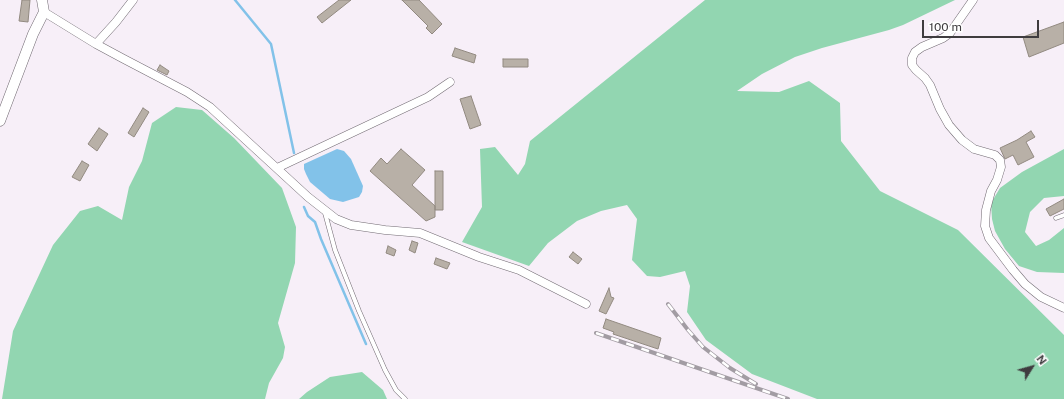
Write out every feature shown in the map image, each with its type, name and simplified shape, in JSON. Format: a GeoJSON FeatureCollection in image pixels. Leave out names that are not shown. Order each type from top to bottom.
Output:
{"type":"FeatureCollection","features":[{"type":"Feature","properties":{"kind":"street"},"geometry":{"type":"LineString","coordinates":[[0,121],[33,34],[44,12],[42,0]]}},
{"type":"Feature","properties":{"kind":"street"},"geometry":{"type":"LineString","coordinates":[[96,44],[133,0]]}},
{"type":"Feature","properties":{"kind":"street"},"geometry":{"type":"LineString","coordinates":[[973,0],[950,33],[915,52],[912,58],[912,65],[930,84],[940,109],[949,125],[962,140],[974,149],[995,155],[1000,160],[1001,167],[997,180],[990,192],[986,210],[985,226],[989,238],[1025,284],[1041,297],[1064,308]]}},
{"type":"Feature","properties":{"kind":"street"},"geometry":{"type":"LineString","coordinates":[[44,12],[96,44],[187,92],[210,107],[308,197],[336,219],[351,225],[420,233],[479,257],[519,270],[586,304]]}},
{"type":"Feature","properties":{"kind":"street"},"geometry":{"type":"LineString","coordinates":[[277,168],[428,97],[450,82]]}},
{"type":"Feature","properties":{"kind":"lane"},"geometry":{"type":"LineString","coordinates":[[325,211],[335,250],[362,317],[385,370],[396,390],[405,399]]}},
{"type":"Feature","properties":{"kind":"lane"},"geometry":{"type":"LineString","coordinates":[[1056,218],[1064,215]]}},
{"type":"Feature","properties":{"kind":"green space"},"geometry":{"type":"Polygon","coordinates":[[[705,0],[955,0],[903,25],[889,30],[795,57],[762,74],[737,91],[779,92],[809,81],[840,103],[841,141],[880,191],[958,230],[1064,335],[1064,399],[817,399],[752,374],[706,340],[687,312],[690,286],[685,271],[660,277],[647,276],[632,260],[637,219],[627,205],[601,211],[577,221],[548,243],[529,266],[462,242],[482,207],[480,149],[495,147],[518,175],[525,164],[530,141],[705,0]]]}},
{"type":"Feature","properties":{"kind":"green space"},"geometry":{"type":"Polygon","coordinates":[[[176,107],[202,110],[234,138],[282,188],[296,227],[295,263],[278,323],[285,347],[283,358],[269,383],[265,399],[2,399],[13,331],[53,245],[80,211],[98,206],[122,220],[129,187],[142,161],[152,123],[176,107]]]}},
{"type":"Feature","properties":{"kind":"green space"},"geometry":{"type":"Polygon","coordinates":[[[1064,149],[1064,196],[1044,198],[1030,212],[1025,232],[1036,246],[1049,240],[1064,228],[1064,273],[1037,272],[1019,266],[1005,249],[995,231],[992,219],[991,203],[1000,188],[1022,172],[1064,149]]]}},
{"type":"Feature","properties":{"kind":"green space"},"geometry":{"type":"Polygon","coordinates":[[[362,372],[383,390],[387,399],[299,399],[330,377],[362,372]]]}},
{"type":"Feature","properties":{"kind":"water"},"geometry":{"type":"Polygon","coordinates":[[[337,149],[344,151],[351,159],[363,186],[359,197],[343,202],[330,199],[310,182],[304,169],[304,164],[337,149]]]}},
{"type":"Feature","properties":{"kind":"building"},"geometry":{"type":"Polygon","coordinates":[[[22,0],[30,0],[28,22],[19,21],[22,0]]]}},
{"type":"Feature","properties":{"kind":"building"},"geometry":{"type":"Polygon","coordinates":[[[339,0],[351,0],[322,23],[317,17],[339,0]]]}},
{"type":"Feature","properties":{"kind":"building"},"geometry":{"type":"Polygon","coordinates":[[[402,0],[419,0],[442,24],[432,34],[426,28],[428,26],[402,0]]]}},
{"type":"Feature","properties":{"kind":"building"},"geometry":{"type":"Polygon","coordinates":[[[1064,22],[1064,43],[1029,57],[1023,37],[1064,22]]]}},
{"type":"Feature","properties":{"kind":"building"},"geometry":{"type":"Polygon","coordinates":[[[455,48],[476,55],[474,63],[452,56],[455,48]]]}},
{"type":"Feature","properties":{"kind":"building"},"geometry":{"type":"Polygon","coordinates":[[[503,59],[528,59],[528,67],[503,67],[503,59]]]}},
{"type":"Feature","properties":{"kind":"building"},"geometry":{"type":"Polygon","coordinates":[[[160,65],[169,71],[167,75],[157,70],[160,65]]]}},
{"type":"Feature","properties":{"kind":"building"},"geometry":{"type":"Polygon","coordinates":[[[471,96],[481,125],[470,129],[460,99],[471,96]]]}},
{"type":"Feature","properties":{"kind":"building"},"geometry":{"type":"Polygon","coordinates":[[[143,108],[149,112],[134,137],[128,133],[143,108]]]}},
{"type":"Feature","properties":{"kind":"building"},"geometry":{"type":"Polygon","coordinates":[[[99,128],[108,134],[97,151],[88,144],[99,128]]]}},
{"type":"Feature","properties":{"kind":"building"},"geometry":{"type":"Polygon","coordinates":[[[1031,131],[1035,137],[1026,142],[1034,157],[1018,165],[1013,155],[1005,159],[1000,148],[1031,131]]]}},
{"type":"Feature","properties":{"kind":"building"},"geometry":{"type":"Polygon","coordinates":[[[401,149],[425,170],[412,185],[435,206],[435,217],[426,221],[370,171],[381,158],[387,164],[401,149]]]}},
{"type":"Feature","properties":{"kind":"building"},"geometry":{"type":"Polygon","coordinates":[[[82,161],[89,165],[80,181],[72,177],[82,161]]]}},
{"type":"Feature","properties":{"kind":"building"},"geometry":{"type":"Polygon","coordinates":[[[435,171],[443,171],[443,210],[435,210],[435,171]]]}},
{"type":"Feature","properties":{"kind":"building"},"geometry":{"type":"Polygon","coordinates":[[[1064,199],[1064,209],[1050,216],[1046,209],[1064,199]]]}},
{"type":"Feature","properties":{"kind":"building"},"geometry":{"type":"Polygon","coordinates":[[[412,241],[418,243],[415,253],[409,250],[412,241]]]}},
{"type":"Feature","properties":{"kind":"building"},"geometry":{"type":"Polygon","coordinates":[[[388,246],[396,250],[394,256],[386,253],[388,246]]]}},
{"type":"Feature","properties":{"kind":"building"},"geometry":{"type":"Polygon","coordinates":[[[573,252],[582,259],[578,264],[569,257],[573,252]]]}},
{"type":"Feature","properties":{"kind":"building"},"geometry":{"type":"Polygon","coordinates":[[[436,258],[450,263],[447,269],[434,264],[436,258]]]}},
{"type":"Feature","properties":{"kind":"building"},"geometry":{"type":"Polygon","coordinates":[[[609,288],[611,297],[614,298],[606,314],[599,311],[609,288]]]}},
{"type":"Feature","properties":{"kind":"building"},"geometry":{"type":"Polygon","coordinates":[[[606,319],[661,338],[658,349],[613,334],[614,332],[603,328],[606,319]]]}},
{"type":"Feature","properties":{"kind":"waterway"},"geometry":{"type":"LineString","coordinates":[[235,0],[271,44],[294,153]]}},
{"type":"Feature","properties":{"kind":"waterway"},"geometry":{"type":"LineString","coordinates":[[304,207],[308,216],[315,222],[366,344]]}},
{"type":"Feature","properties":{"kind":"railway"},"geometry":{"type":"LineString","coordinates":[[668,304],[703,347],[730,368],[756,384]]}},
{"type":"Feature","properties":{"kind":"railway"},"geometry":{"type":"LineString","coordinates":[[596,333],[788,399]]}}]}
